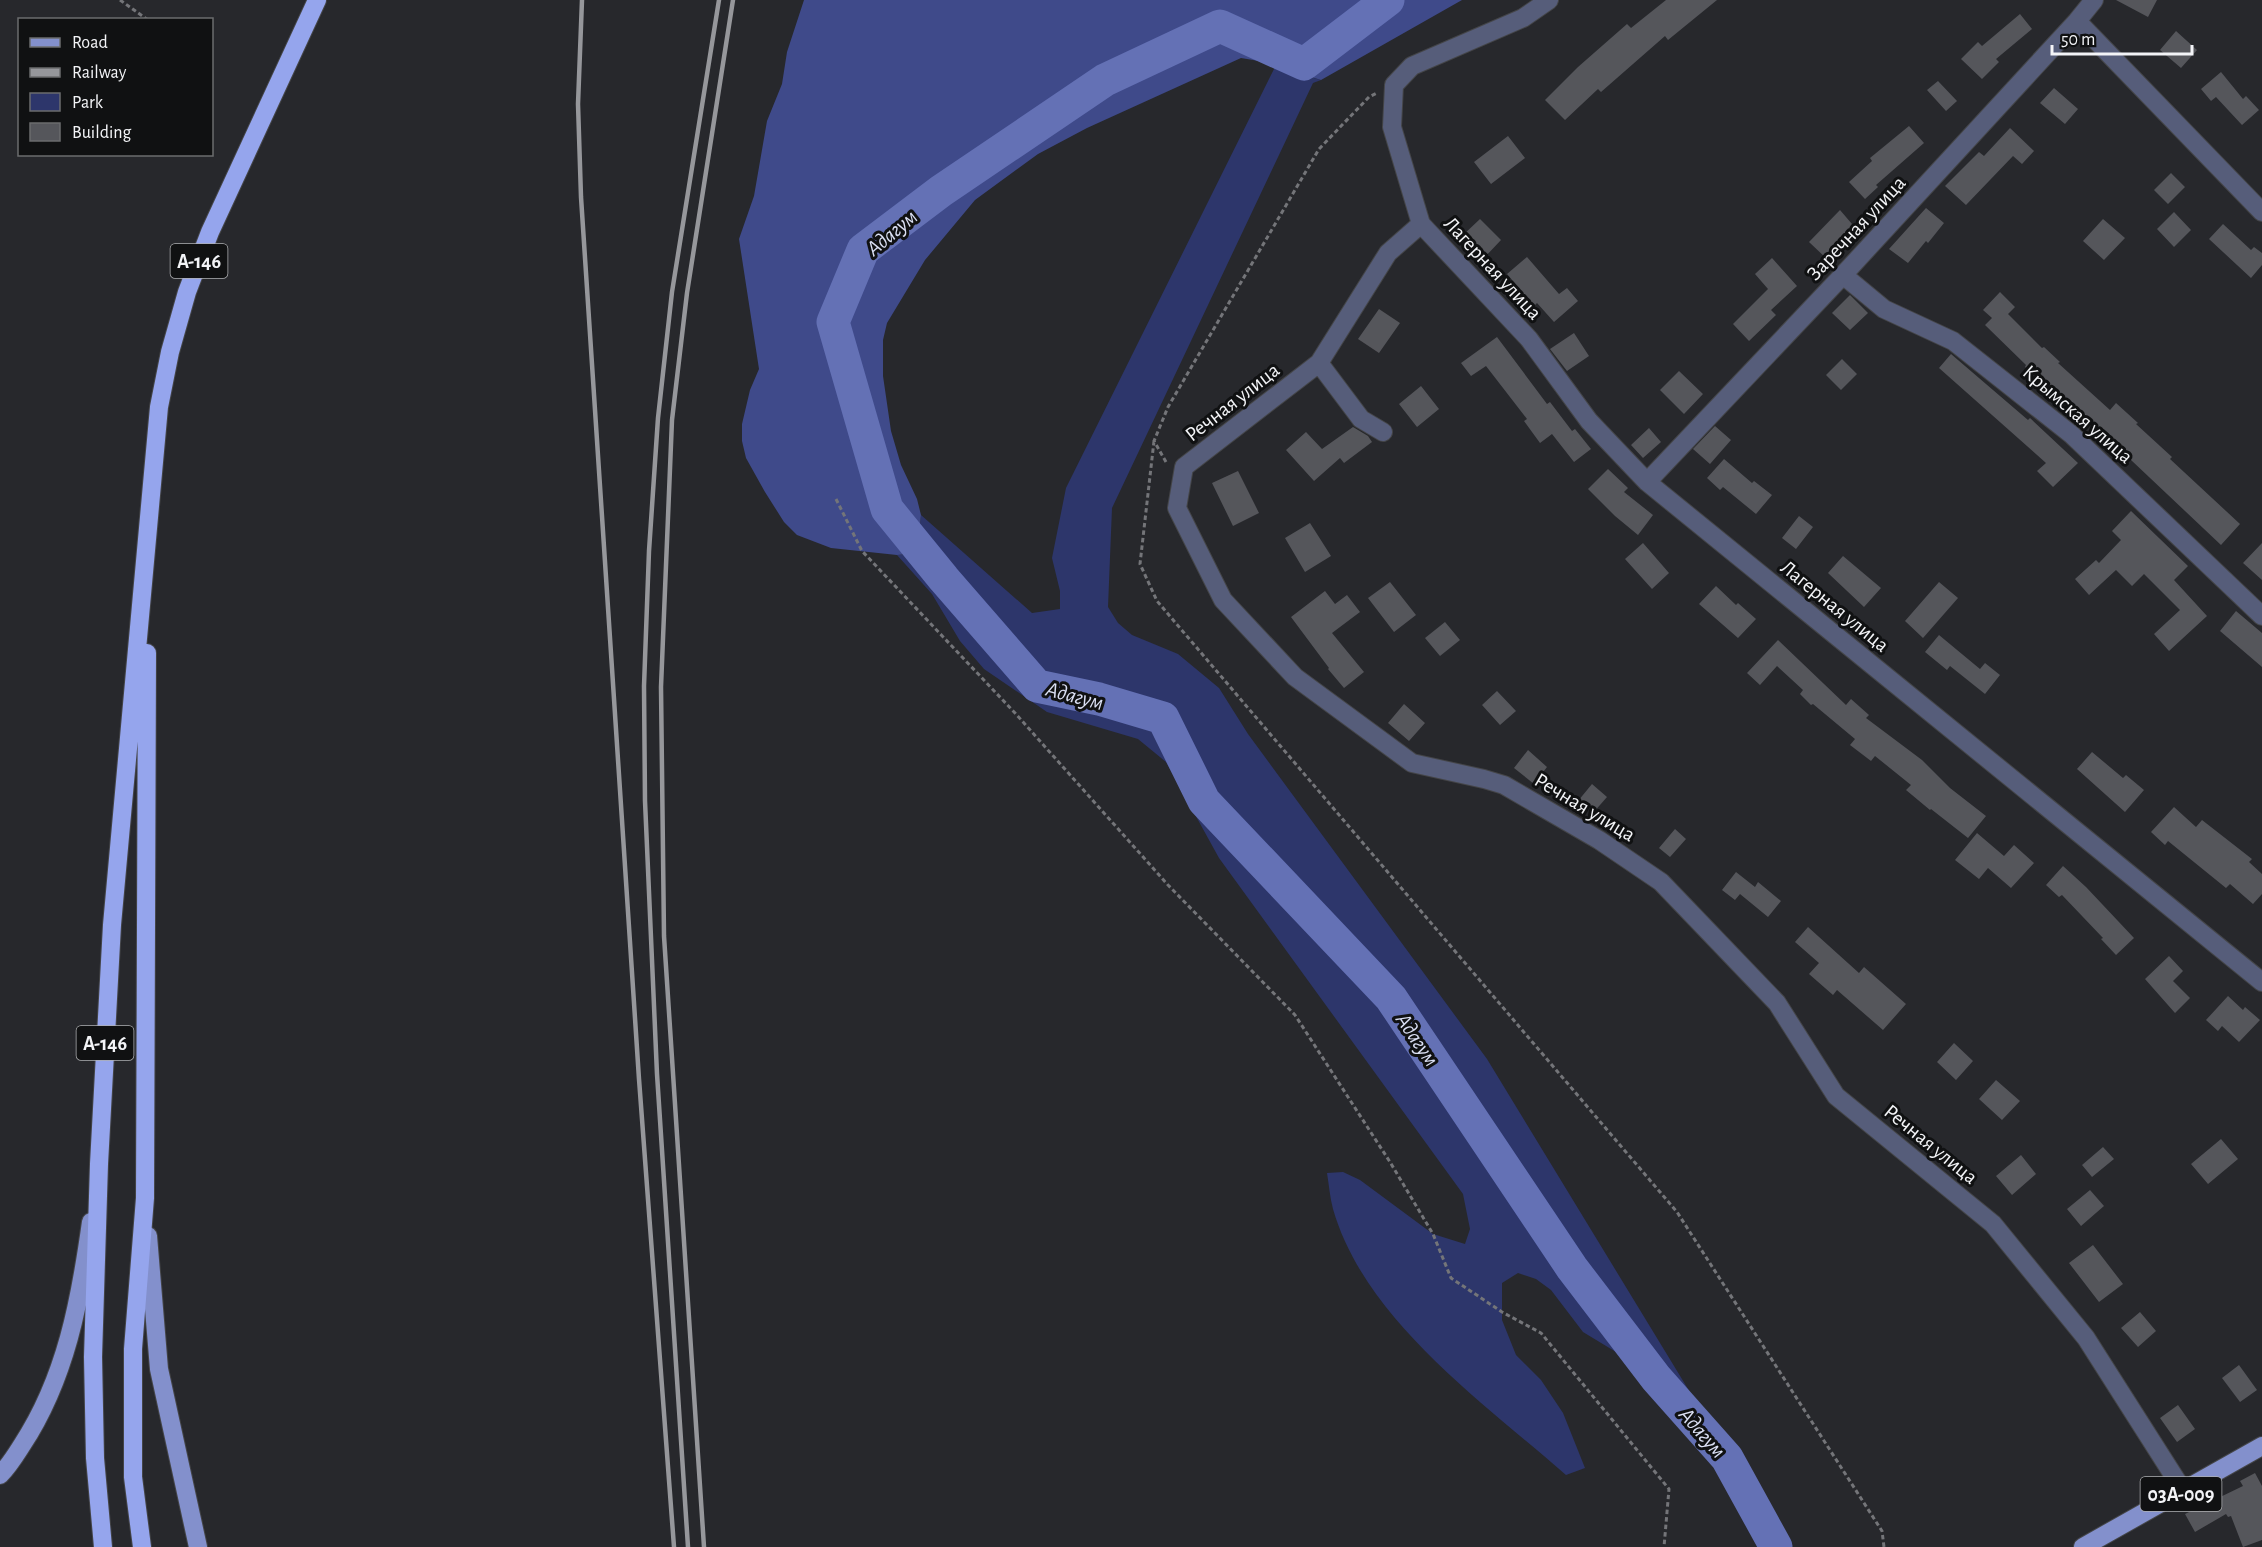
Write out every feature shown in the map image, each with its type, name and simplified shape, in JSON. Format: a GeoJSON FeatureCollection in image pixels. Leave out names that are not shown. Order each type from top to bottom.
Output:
{"type":"FeatureCollection","features":[{"type":"Feature","properties":{"kind":"highway","name":"А-146"},"geometry":{"type":"LineString","coordinates":[[103,1547],[95,1458],[93,1358],[99,1164],[111,925],[159,407],[170,352],[187,292],[210,232],[317,0]]}},
{"type":"Feature","properties":{"kind":"highway","name":"А-146"},"geometry":{"type":"LineString","coordinates":[[142,1547],[133,1477],[133,1349],[145,1197],[148,540]]}},
{"type":"Feature","properties":{"kind":"main road","name":"А-146"},"geometry":{"type":"LineString","coordinates":[[0,1475],[33,1429],[51,1394],[67,1349],[82,1285],[99,1164]]}},
{"type":"Feature","properties":{"kind":"main road","name":"А-146"},"geometry":{"type":"LineString","coordinates":[[145,1197],[159,1369],[198,1547]]}},
{"type":"Feature","properties":{"kind":"main road","name":"03А-009"},"geometry":{"type":"LineString","coordinates":[[2094,1544],[2262,1446]]}},
{"type":"Feature","properties":{"kind":"street"},"geometry":{"type":"LineString","coordinates":[[1421,224],[1392,127],[1394,85],[1412,66],[1523,18],[1549,0]]}},
{"type":"Feature","properties":{"kind":"street","name":"Заречная улица"},"geometry":{"type":"LineString","coordinates":[[1647,482],[1844,275],[2094,0]]}},
{"type":"Feature","properties":{"kind":"street"},"geometry":{"type":"LineString","coordinates":[[2077,21],[2262,212]]}},
{"type":"Feature","properties":{"kind":"street","name":"Речная улица"},"geometry":{"type":"LineString","coordinates":[[1421,224],[1388,253],[1319,363],[1184,466],[1177,508],[1223,600],[1295,677],[1412,763],[1484,778],[1504,785],[1599,840],[1661,882],[1777,1003],[1836,1096],[1993,1224],[2086,1338],[2184,1492]]}},
{"type":"Feature","properties":{"kind":"street","name":"Лагерная улица"},"geometry":{"type":"LineString","coordinates":[[1421,224],[1529,339],[1589,421],[1647,482],[2262,982]]}},
{"type":"Feature","properties":{"kind":"street","name":"Крымская улица"},"geometry":{"type":"LineString","coordinates":[[1844,275],[1884,309],[1953,341],[2072,435],[2262,616]]}},
{"type":"Feature","properties":{"kind":"street"},"geometry":{"type":"LineString","coordinates":[[1319,363],[1361,419],[1383,432]]}},
{"type":"Feature","properties":{"kind":"path"},"geometry":{"type":"LineString","coordinates":[[120,0],[145,18]]}},
{"type":"Feature","properties":{"kind":"path"},"geometry":{"type":"LineString","coordinates":[[1394,85],[1369,97],[1319,149],[1168,407],[1154,441],[1140,564],[1157,601],[1677,1212],[1882,1531],[1884,1547]]}},
{"type":"Feature","properties":{"kind":"path"},"geometry":{"type":"LineString","coordinates":[[1154,441],[1181,486]]}},
{"type":"Feature","properties":{"kind":"path"},"geometry":{"type":"LineString","coordinates":[[836,499],[862,551],[1015,713],[1168,885],[1295,1015],[1390,1162],[1433,1234],[1452,1278],[1502,1312],[1541,1333],[1669,1490],[1664,1547]]}},
{"type":"Feature","properties":{"kind":"green space"},"geometry":{"type":"Polygon","coordinates":[[[1275,67],[1321,80],[1313,83],[1112,508],[1108,607],[1118,623],[1132,635],[1178,654],[1219,688],[1248,734],[1487,1059],[1713,1430],[1641,1379],[1616,1352],[1583,1332],[1551,1290],[1536,1279],[1518,1273],[1502,1283],[1502,1320],[1516,1355],[1541,1380],[1563,1413],[1585,1468],[1566,1475],[1430,1356],[1399,1323],[1371,1287],[1349,1249],[1333,1209],[1327,1173],[1343,1172],[1360,1180],[1433,1234],[1465,1244],[1470,1229],[1463,1194],[1219,858],[1166,762],[1138,739],[1047,712],[984,669],[960,641],[932,594],[897,555],[917,553],[921,515],[1032,613],[1060,609],[1060,591],[1052,558],[1066,488],[1275,67]]]}},
{"type":"Feature","properties":{"kind":"shaded area"},"geometry":{"type":"Polygon","coordinates":[[[804,0],[1462,0],[1321,80],[1259,61],[1241,58],[1087,128],[1038,154],[975,200],[925,260],[887,323],[883,340],[883,376],[891,431],[901,465],[917,499],[921,515],[917,553],[897,555],[831,548],[797,535],[784,522],[765,492],[746,458],[742,441],[742,424],[750,390],[759,369],[739,239],[754,196],[767,121],[782,84],[787,52],[804,0]]]}},
{"type":"Feature","properties":{"kind":"building"},"geometry":{"type":"Polygon","coordinates":[[[1666,0],[1717,0],[1668,40],[1665,36],[1601,92],[1598,89],[1565,120],[1545,100],[1627,24],[1631,28],[1666,0]]]}},
{"type":"Feature","properties":{"kind":"building"},"geometry":{"type":"Polygon","coordinates":[[[2116,0],[2157,0],[2148,17],[2116,0]]]}},
{"type":"Feature","properties":{"kind":"building"},"geometry":{"type":"Polygon","coordinates":[[[2020,14],[2032,29],[1996,59],[1999,62],[1982,79],[1961,59],[1978,42],[1982,46],[2020,14]]]}},
{"type":"Feature","properties":{"kind":"building"},"geometry":{"type":"Polygon","coordinates":[[[2176,31],[2197,50],[2181,68],[2160,50],[2176,31]]]}},
{"type":"Feature","properties":{"kind":"building"},"geometry":{"type":"Polygon","coordinates":[[[2221,72],[2243,99],[2246,96],[2259,110],[2242,125],[2216,97],[2211,101],[2201,89],[2221,72]]]}},
{"type":"Feature","properties":{"kind":"building"},"geometry":{"type":"Polygon","coordinates":[[[1938,81],[1957,101],[1946,111],[1927,90],[1938,81]]]}},
{"type":"Feature","properties":{"kind":"building"},"geometry":{"type":"Polygon","coordinates":[[[2054,88],[2078,109],[2065,124],[2040,103],[2054,88]]]}},
{"type":"Feature","properties":{"kind":"building"},"geometry":{"type":"Polygon","coordinates":[[[1909,126],[1924,143],[1876,185],[1878,187],[1865,199],[1849,182],[1872,161],[1870,158],[1909,126]]]}},
{"type":"Feature","properties":{"kind":"building"},"geometry":{"type":"Polygon","coordinates":[[[2010,128],[2034,151],[2022,164],[2013,156],[1966,205],[1945,186],[1979,152],[1984,156],[2010,128]]]}},
{"type":"Feature","properties":{"kind":"building"},"geometry":{"type":"Polygon","coordinates":[[[1508,136],[1525,158],[1491,184],[1474,162],[1508,136]]]}},
{"type":"Feature","properties":{"kind":"building"},"geometry":{"type":"Polygon","coordinates":[[[2171,173],[2185,187],[2168,204],[2154,190],[2171,173]]]}},
{"type":"Feature","properties":{"kind":"building"},"geometry":{"type":"Polygon","coordinates":[[[1926,208],[1944,223],[1908,263],[1889,249],[1926,208]]]}},
{"type":"Feature","properties":{"kind":"building"},"geometry":{"type":"Polygon","coordinates":[[[1840,210],[1858,231],[1827,259],[1809,242],[1840,210]]]}},
{"type":"Feature","properties":{"kind":"building"},"geometry":{"type":"Polygon","coordinates":[[[2174,212],[2191,230],[2174,247],[2157,229],[2174,212]]]}},
{"type":"Feature","properties":{"kind":"building"},"geometry":{"type":"Polygon","coordinates":[[[1480,219],[1501,240],[1484,258],[1462,236],[1480,219]]]}},
{"type":"Feature","properties":{"kind":"building"},"geometry":{"type":"Polygon","coordinates":[[[2103,219],[2125,238],[2104,260],[2083,241],[2103,219]]]}},
{"type":"Feature","properties":{"kind":"building"},"geometry":{"type":"Polygon","coordinates":[[[2223,224],[2251,250],[2254,247],[2262,253],[2262,265],[2251,278],[2209,239],[2223,224]]]}},
{"type":"Feature","properties":{"kind":"building"},"geometry":{"type":"Polygon","coordinates":[[[1527,257],[1559,294],[1567,288],[1578,301],[1554,322],[1537,303],[1534,306],[1507,274],[1527,257]]]}},
{"type":"Feature","properties":{"kind":"building"},"geometry":{"type":"Polygon","coordinates":[[[1772,258],[1797,286],[1771,310],[1776,315],[1749,341],[1733,324],[1768,289],[1755,274],[1772,258]]]}},
{"type":"Feature","properties":{"kind":"building"},"geometry":{"type":"Polygon","coordinates":[[[2000,292],[2015,307],[2008,314],[2042,348],[2044,347],[2060,362],[2058,363],[2110,410],[2116,403],[2172,457],[2170,459],[2240,524],[2221,545],[2044,379],[2042,382],[2025,367],[2026,365],[1985,325],[1992,318],[1983,310],[2000,292]]]}},
{"type":"Feature","properties":{"kind":"building"},"geometry":{"type":"Polygon","coordinates":[[[1850,295],[1868,313],[1850,330],[1832,313],[1850,295]]]}},
{"type":"Feature","properties":{"kind":"building"},"geometry":{"type":"Polygon","coordinates":[[[1379,309],[1400,323],[1379,353],[1358,339],[1379,309]]]}},
{"type":"Feature","properties":{"kind":"building"},"geometry":{"type":"Polygon","coordinates":[[[1574,333],[1589,356],[1567,371],[1550,349],[1574,333]]]}},
{"type":"Feature","properties":{"kind":"building"},"geometry":{"type":"Polygon","coordinates":[[[1497,337],[1547,404],[1550,402],[1572,431],[1575,429],[1591,449],[1574,462],[1552,434],[1540,443],[1524,421],[1527,419],[1486,366],[1471,376],[1461,363],[1497,337]]]}},
{"type":"Feature","properties":{"kind":"building"},"geometry":{"type":"Polygon","coordinates":[[[1951,354],[2028,420],[2030,418],[2078,463],[2053,487],[2037,471],[2046,463],[1939,368],[1951,354]]]}},
{"type":"Feature","properties":{"kind":"building"},"geometry":{"type":"Polygon","coordinates":[[[1842,359],[1857,374],[1841,390],[1826,375],[1842,359]]]}},
{"type":"Feature","properties":{"kind":"building"},"geometry":{"type":"Polygon","coordinates":[[[1679,371],[1703,394],[1684,414],[1660,390],[1679,371]]]}},
{"type":"Feature","properties":{"kind":"building"},"geometry":{"type":"Polygon","coordinates":[[[1421,386],[1439,409],[1417,427],[1399,404],[1421,386]]]}},
{"type":"Feature","properties":{"kind":"building"},"geometry":{"type":"Polygon","coordinates":[[[1715,426],[1731,440],[1710,464],[1693,449],[1715,426]]]}},
{"type":"Feature","properties":{"kind":"building"},"geometry":{"type":"Polygon","coordinates":[[[1353,427],[1368,436],[1372,442],[1344,463],[1340,458],[1314,481],[1286,450],[1306,432],[1322,449],[1353,427]]]}},
{"type":"Feature","properties":{"kind":"building"},"geometry":{"type":"Polygon","coordinates":[[[1649,428],[1661,442],[1643,458],[1631,445],[1649,428]]]}},
{"type":"Feature","properties":{"kind":"building"},"geometry":{"type":"Polygon","coordinates":[[[1724,459],[1752,483],[1754,481],[1772,495],[1756,514],[1723,487],[1720,490],[1707,478],[1724,459]]]}},
{"type":"Feature","properties":{"kind":"building"},"geometry":{"type":"Polygon","coordinates":[[[1608,469],[1628,488],[1624,492],[1653,515],[1638,535],[1588,489],[1608,469]]]}},
{"type":"Feature","properties":{"kind":"building"},"geometry":{"type":"Polygon","coordinates":[[[1238,471],[1259,513],[1233,526],[1212,483],[1238,471]]]}},
{"type":"Feature","properties":{"kind":"building"},"geometry":{"type":"Polygon","coordinates":[[[2131,511],[2188,566],[2174,580],[2207,616],[2169,651],[2154,634],[2180,610],[2144,574],[2132,586],[2116,570],[2089,595],[2075,579],[2096,560],[2099,563],[2121,540],[2112,531],[2131,511]]]}},
{"type":"Feature","properties":{"kind":"building"},"geometry":{"type":"Polygon","coordinates":[[[1799,516],[1813,527],[1796,549],[1782,538],[1799,516]]]}},
{"type":"Feature","properties":{"kind":"building"},"geometry":{"type":"Polygon","coordinates":[[[1310,523],[1331,556],[1305,572],[1285,538],[1310,523]]]}},
{"type":"Feature","properties":{"kind":"building"},"geometry":{"type":"Polygon","coordinates":[[[1643,543],[1669,573],[1652,589],[1625,559],[1643,543]]]}},
{"type":"Feature","properties":{"kind":"building"},"geometry":{"type":"Polygon","coordinates":[[[2262,543],[2262,580],[2243,563],[2262,543]]]}},
{"type":"Feature","properties":{"kind":"building"},"geometry":{"type":"Polygon","coordinates":[[[1843,556],[1881,588],[1864,607],[1828,573],[1843,556]]]}},
{"type":"Feature","properties":{"kind":"building"},"geometry":{"type":"Polygon","coordinates":[[[1390,582],[1416,615],[1394,632],[1368,598],[1390,582]]]}},
{"type":"Feature","properties":{"kind":"building"},"geometry":{"type":"Polygon","coordinates":[[[1939,582],[1958,598],[1923,638],[1905,621],[1939,582]]]}},
{"type":"Feature","properties":{"kind":"building"},"geometry":{"type":"Polygon","coordinates":[[[1716,586],[1736,605],[1738,603],[1756,619],[1738,638],[1699,604],[1716,586]]]}},
{"type":"Feature","properties":{"kind":"building"},"geometry":{"type":"Polygon","coordinates":[[[1325,591],[1335,604],[1347,595],[1360,612],[1332,633],[1364,672],[1344,688],[1291,617],[1325,591]]]}},
{"type":"Feature","properties":{"kind":"building"},"geometry":{"type":"Polygon","coordinates":[[[2236,611],[2262,633],[2262,667],[2220,631],[2236,611]]]}},
{"type":"Feature","properties":{"kind":"building"},"geometry":{"type":"Polygon","coordinates":[[[1445,622],[1460,640],[1440,656],[1425,638],[1445,622]]]}},
{"type":"Feature","properties":{"kind":"building"},"geometry":{"type":"Polygon","coordinates":[[[1939,635],[1980,669],[1985,663],[2000,675],[1985,694],[1950,666],[1947,670],[1925,652],[1939,635]]]}},
{"type":"Feature","properties":{"kind":"building"},"geometry":{"type":"Polygon","coordinates":[[[1778,640],[1846,705],[1851,699],[1869,715],[1866,718],[1922,760],[1950,788],[1986,816],[1968,838],[1906,790],[1911,785],[1875,756],[1871,761],[1850,745],[1855,739],[1813,704],[1811,705],[1800,694],[1803,690],[1777,666],[1760,685],[1747,673],[1778,640]]]}},
{"type":"Feature","properties":{"kind":"building"},"geometry":{"type":"Polygon","coordinates":[[[1497,691],[1516,711],[1500,725],[1482,705],[1497,691]]]}},
{"type":"Feature","properties":{"kind":"building"},"geometry":{"type":"Polygon","coordinates":[[[1404,704],[1425,723],[1409,741],[1388,723],[1404,704]]]}},
{"type":"Feature","properties":{"kind":"building"},"geometry":{"type":"Polygon","coordinates":[[[1528,750],[1547,767],[1534,784],[1514,768],[1528,750]]]}},
{"type":"Feature","properties":{"kind":"building"},"geometry":{"type":"Polygon","coordinates":[[[2092,752],[2123,778],[2126,775],[2144,790],[2125,812],[2077,769],[2092,752]]]}},
{"type":"Feature","properties":{"kind":"building"},"geometry":{"type":"Polygon","coordinates":[[[1592,784],[1607,797],[1593,813],[1578,801],[1592,784]]]}},
{"type":"Feature","properties":{"kind":"building"},"geometry":{"type":"Polygon","coordinates":[[[2174,807],[2196,827],[2202,820],[2252,859],[2249,862],[2262,874],[2262,894],[2253,904],[2230,884],[2226,888],[2168,841],[2165,845],[2151,832],[2174,807]]]}},
{"type":"Feature","properties":{"kind":"building"},"geometry":{"type":"Polygon","coordinates":[[[1675,829],[1686,839],[1670,857],[1659,848],[1675,829]]]}},
{"type":"Feature","properties":{"kind":"building"},"geometry":{"type":"Polygon","coordinates":[[[1977,833],[2004,856],[2014,845],[2034,863],[2011,888],[1988,868],[1979,879],[1955,860],[1977,833]]]}},
{"type":"Feature","properties":{"kind":"building"},"geometry":{"type":"Polygon","coordinates":[[[2063,866],[2134,938],[2116,955],[2062,895],[2059,897],[2046,885],[2063,866]]]}},
{"type":"Feature","properties":{"kind":"building"},"geometry":{"type":"Polygon","coordinates":[[[1736,872],[1755,887],[1758,882],[1781,901],[1768,917],[1740,894],[1735,900],[1722,890],[1736,872]]]}},
{"type":"Feature","properties":{"kind":"building"},"geometry":{"type":"Polygon","coordinates":[[[1808,927],[1859,973],[1864,967],[1906,1004],[1883,1030],[1837,990],[1833,995],[1809,974],[1819,963],[1795,942],[1808,927]]]}},
{"type":"Feature","properties":{"kind":"building"},"geometry":{"type":"Polygon","coordinates":[[[2169,956],[2183,971],[2173,981],[2190,998],[2175,1013],[2145,979],[2169,956]]]}},
{"type":"Feature","properties":{"kind":"building"},"geometry":{"type":"Polygon","coordinates":[[[2228,996],[2243,1010],[2245,1007],[2260,1020],[2239,1042],[2222,1026],[2218,1031],[2206,1020],[2228,996]]]}},
{"type":"Feature","properties":{"kind":"building"},"geometry":{"type":"Polygon","coordinates":[[[1954,1043],[1973,1061],[1956,1080],[1937,1062],[1954,1043]]]}},
{"type":"Feature","properties":{"kind":"building"},"geometry":{"type":"Polygon","coordinates":[[[1996,1080],[2020,1101],[2002,1120],[1979,1099],[1996,1080]]]}},
{"type":"Feature","properties":{"kind":"building"},"geometry":{"type":"Polygon","coordinates":[[[2221,1139],[2238,1159],[2208,1184],[2191,1164],[2221,1139]]]}},
{"type":"Feature","properties":{"kind":"building"},"geometry":{"type":"Polygon","coordinates":[[[2103,1147],[2114,1159],[2092,1177],[2082,1165],[2103,1147]]]}},
{"type":"Feature","properties":{"kind":"building"},"geometry":{"type":"Polygon","coordinates":[[[2021,1155],[2036,1174],[2012,1195],[1996,1176],[2021,1155]]]}},
{"type":"Feature","properties":{"kind":"building"},"geometry":{"type":"Polygon","coordinates":[[[2090,1190],[2104,1206],[2081,1226],[2067,1209],[2090,1190]]]}},
{"type":"Feature","properties":{"kind":"building"},"geometry":{"type":"Polygon","coordinates":[[[2093,1245],[2123,1284],[2099,1302],[2069,1263],[2093,1245]]]}},
{"type":"Feature","properties":{"kind":"building"},"geometry":{"type":"Polygon","coordinates":[[[2140,1312],[2156,1331],[2138,1347],[2121,1328],[2140,1312]]]}},
{"type":"Feature","properties":{"kind":"building"},"geometry":{"type":"Polygon","coordinates":[[[2239,1365],[2257,1390],[2240,1402],[2222,1378],[2239,1365]]]}},
{"type":"Feature","properties":{"kind":"building"},"geometry":{"type":"Polygon","coordinates":[[[2178,1405],[2195,1429],[2177,1442],[2160,1418],[2178,1405]]]}},
{"type":"Feature","properties":{"kind":"building"},"geometry":{"type":"Polygon","coordinates":[[[2255,1473],[2262,1486],[2262,1540],[2243,1547],[2231,1516],[2228,1517],[2226,1514],[2195,1532],[2185,1514],[2243,1486],[2240,1481],[2255,1473]]]}},
{"type":"Feature","properties":{"kind":"waterway","name":"Адагум"},"geometry":{"type":"LineString","coordinates":[[1388,0],[1304,64],[1220,26],[1105,80],[941,191],[863,250],[833,322],[887,509],[1037,686],[1099,699],[1163,718],[1204,801],[1391,998],[1572,1268],[1656,1378],[1727,1458],[1776,1547]]}},
{"type":"Feature","properties":{"kind":"railway"},"geometry":{"type":"LineString","coordinates":[[582,0],[578,104],[581,197],[639,1079],[674,1547]]}},
{"type":"Feature","properties":{"kind":"railway"},"geometry":{"type":"LineString","coordinates":[[688,1547],[657,1074],[645,801],[644,686],[649,551],[658,418],[672,292],[719,0]]}},
{"type":"Feature","properties":{"kind":"railway"},"geometry":{"type":"LineString","coordinates":[[704,1547],[664,936],[661,687],[672,420],[687,293],[733,0]]}}]}
